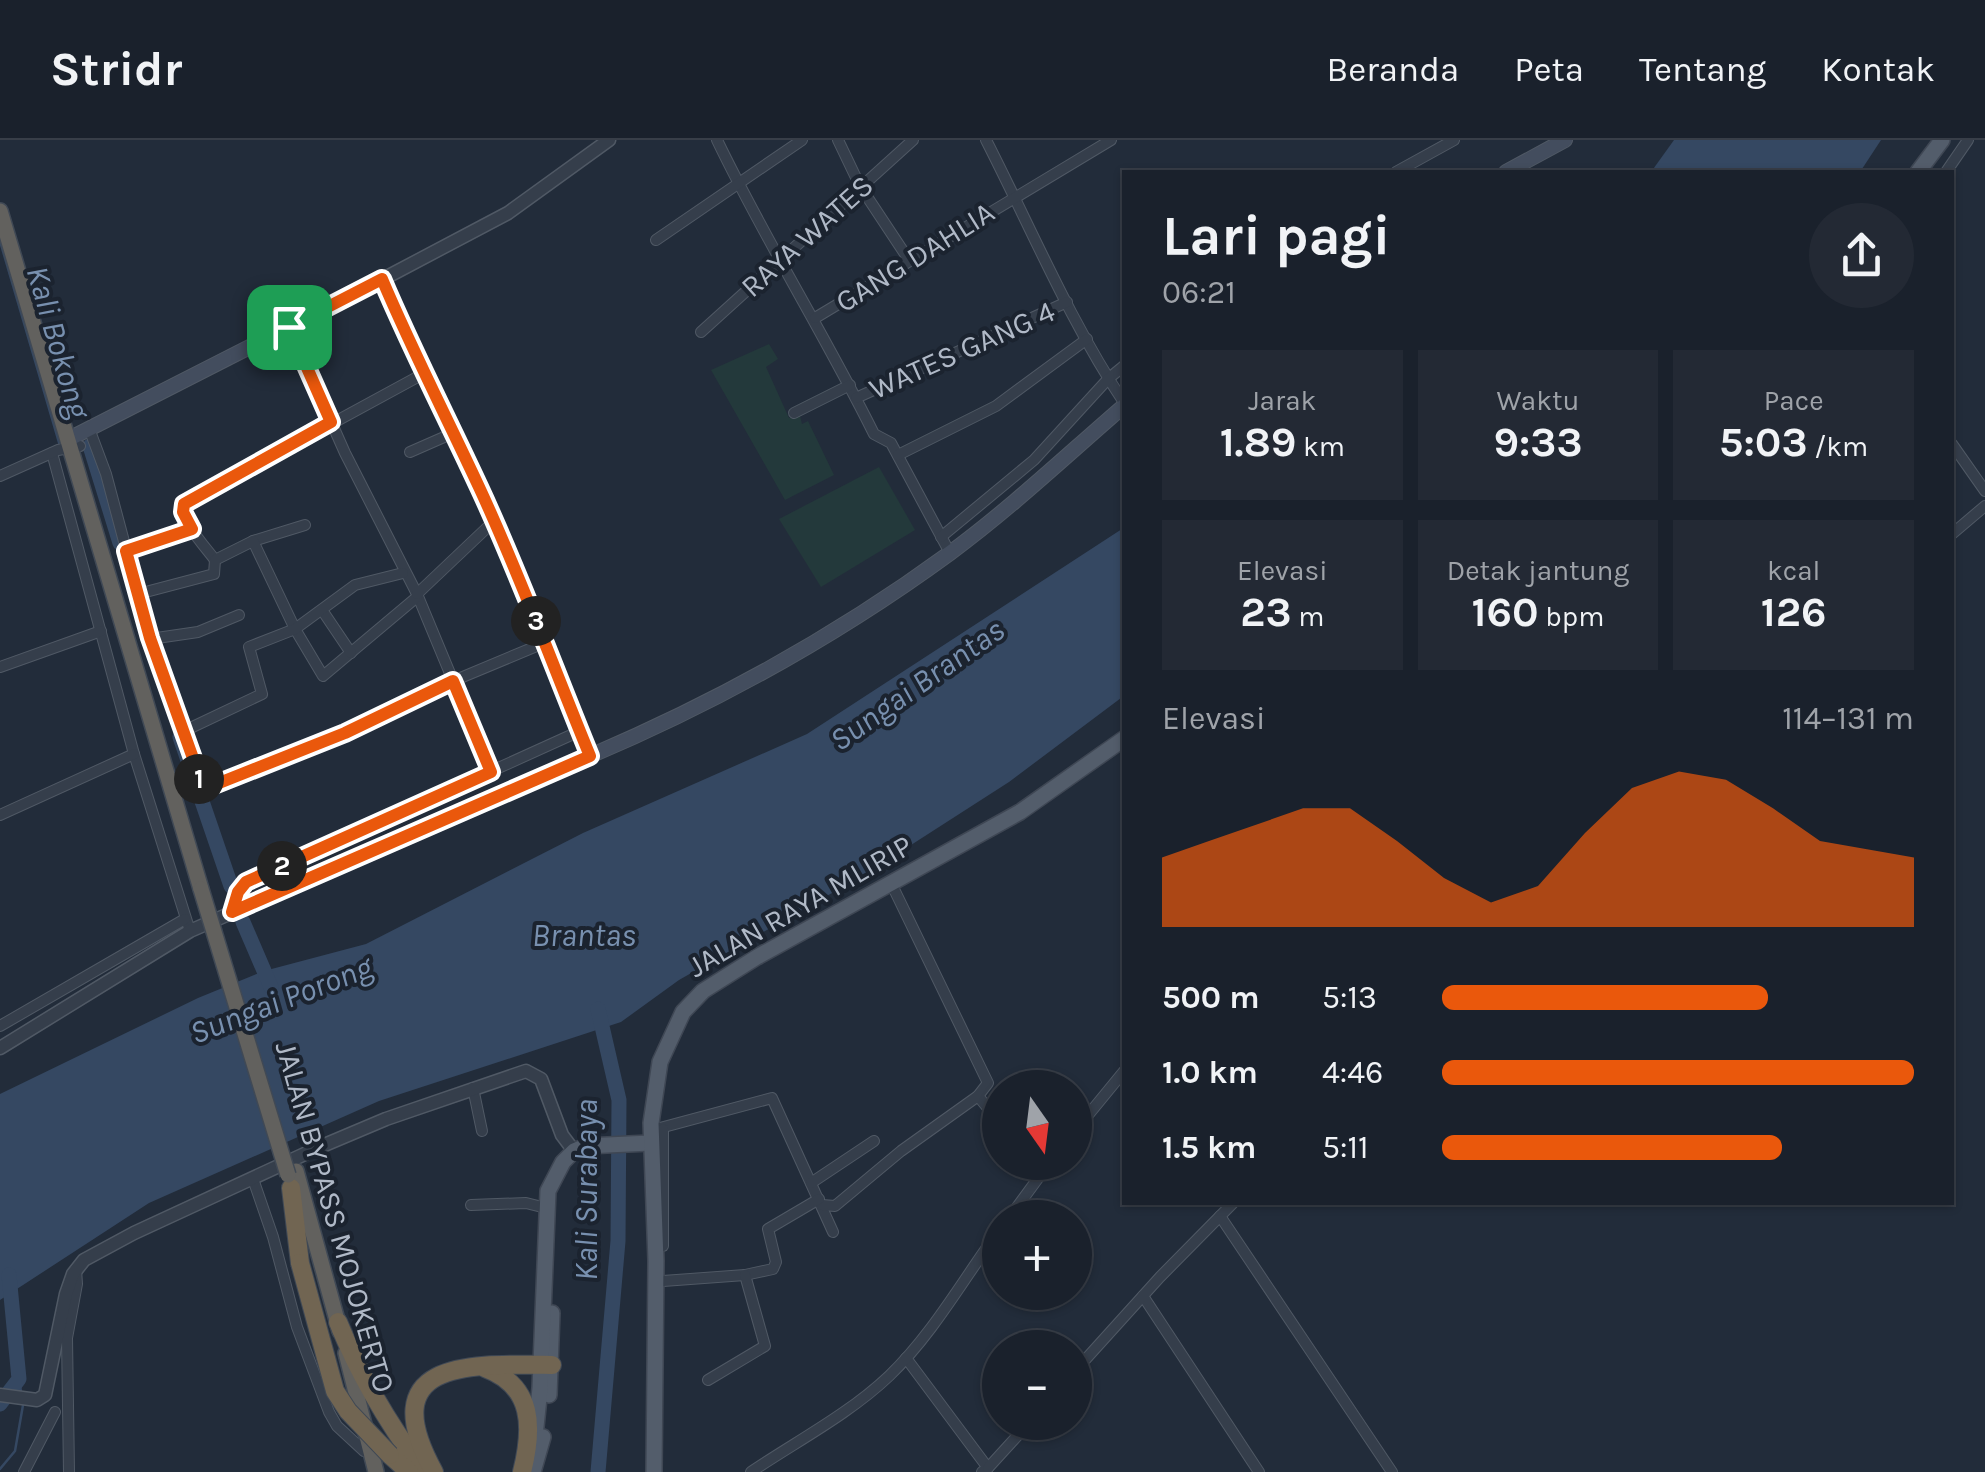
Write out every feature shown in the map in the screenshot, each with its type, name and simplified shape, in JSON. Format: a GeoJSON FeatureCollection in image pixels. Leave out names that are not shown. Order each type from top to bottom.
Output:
{"type":"FeatureCollection","features":[{"type":"Feature","properties":{"kind":"highway","name":"JALAN BYPASS MOJOKERTO"},"geometry":{"type":"LineString","coordinates":[[0,212],[338,1322],[376,1472]]}},
{"type":"Feature","properties":{"kind":"highway","name":"JALAN BYPASS MOJOKERTO"},"geometry":{"type":"LineString","coordinates":[[292,1178],[368,1472]]}},
{"type":"Feature","properties":{"kind":"highway"},"geometry":{"type":"LineString","coordinates":[[292,1178],[300,1263],[335,1391],[348,1412],[409,1472]]}},
{"type":"Feature","properties":{"kind":"highway"},"geometry":{"type":"LineString","coordinates":[[338,1322],[378,1406],[424,1472]]}},
{"type":"Feature","properties":{"kind":"highway"},"geometry":{"type":"LineString","coordinates":[[434,1472],[415,1433],[414,1414],[428,1382],[456,1368],[546,1364]]}},
{"type":"Feature","properties":{"kind":"highway"},"geometry":{"type":"LineString","coordinates":[[480,1366],[513,1383],[522,1396],[528,1435],[522,1472]]}},
{"type":"Feature","properties":{"kind":"main road"},"geometry":{"type":"LineString","coordinates":[[1510,170],[1565,140]]}},
{"type":"Feature","properties":{"kind":"main road"},"geometry":{"type":"LineString","coordinates":[[1920,170],[1942,140]]}},
{"type":"Feature","properties":{"kind":"main road"},"geometry":{"type":"LineString","coordinates":[[71,444],[382,279],[451,434],[480,488],[590,756],[671,722],[806,648],[950,553],[1122,407]]}},
{"type":"Feature","properties":{"kind":"main road","name":"JALAN RAYA MLIRIP"},"geometry":{"type":"LineString","coordinates":[[654,1472],[656,1260],[650,1143],[657,1126],[660,1062],[682,1012],[696,997],[758,956],[1020,812],[1122,740]]}},
{"type":"Feature","properties":{"kind":"main road"},"geometry":{"type":"LineString","coordinates":[[532,1472],[544,1427],[552,1282],[546,1260],[546,1208],[553,1178],[580,1148],[650,1143]]}},
{"type":"Feature","properties":{"kind":"street"},"geometry":{"type":"LineString","coordinates":[[382,279],[508,213],[609,140]]}},
{"type":"Feature","properties":{"kind":"street"},"geometry":{"type":"LineString","coordinates":[[718,140],[874,434],[891,443],[950,553]]}},
{"type":"Feature","properties":{"kind":"street"},"geometry":{"type":"LineString","coordinates":[[656,240],[802,140]]}},
{"type":"Feature","properties":{"kind":"street"},"geometry":{"type":"LineString","coordinates":[[838,140],[860,186],[909,260]]}},
{"type":"Feature","properties":{"kind":"street"},"geometry":{"type":"LineString","coordinates":[[895,140],[900,152]]}},
{"type":"Feature","properties":{"kind":"street","name":"RAYA WATES"},"geometry":{"type":"LineString","coordinates":[[701,332],[913,140]]}},
{"type":"Feature","properties":{"kind":"street"},"geometry":{"type":"LineString","coordinates":[[986,140],[1067,302],[1122,399]]}},
{"type":"Feature","properties":{"kind":"street","name":"GANG DAHLIA"},"geometry":{"type":"LineString","coordinates":[[815,318],[1110,140]]}},
{"type":"Feature","properties":{"kind":"street"},"geometry":{"type":"LineString","coordinates":[[1400,170],[1454,140]]}},
{"type":"Feature","properties":{"kind":"street"},"geometry":{"type":"LineString","coordinates":[[1530,140],[1540,154]]}},
{"type":"Feature","properties":{"kind":"street"},"geometry":{"type":"LineString","coordinates":[[1947,170],[1968,140]]}},
{"type":"Feature","properties":{"kind":"street","name":"WATES GANG 4"},"geometry":{"type":"LineString","coordinates":[[856,398],[1067,302]]}},
{"type":"Feature","properties":{"kind":"street"},"geometry":{"type":"LineString","coordinates":[[289,327],[417,596],[491,772]]}},
{"type":"Feature","properties":{"kind":"street"},"geometry":{"type":"LineString","coordinates":[[898,455],[996,406],[1087,339]]}},
{"type":"Feature","properties":{"kind":"street"},"geometry":{"type":"LineString","coordinates":[[941,537],[1034,460],[1122,366]]}},
{"type":"Feature","properties":{"kind":"street"},"geometry":{"type":"LineString","coordinates":[[138,594],[214,574],[214,560],[192,529],[183,512],[184,504],[423,374]]}},
{"type":"Feature","properties":{"kind":"street"},"geometry":{"type":"LineString","coordinates":[[794,413],[850,385]]}},
{"type":"Feature","properties":{"kind":"street"},"geometry":{"type":"LineString","coordinates":[[410,452],[451,434]]}},
{"type":"Feature","properties":{"kind":"street"},"geometry":{"type":"LineString","coordinates":[[0,476],[71,444]]}},
{"type":"Feature","properties":{"kind":"street"},"geometry":{"type":"LineString","coordinates":[[71,444],[106,474],[150,638],[204,789],[345,733],[453,681],[544,644]]}},
{"type":"Feature","properties":{"kind":"street"},"geometry":{"type":"LineString","coordinates":[[71,444],[100,631],[188,925]]}},
{"type":"Feature","properties":{"kind":"street"},"geometry":{"type":"LineString","coordinates":[[1954,447],[1985,492]]}},
{"type":"Feature","properties":{"kind":"street"},"geometry":{"type":"LineString","coordinates":[[1034,460],[1047,474]]}},
{"type":"Feature","properties":{"kind":"street"},"geometry":{"type":"LineString","coordinates":[[1954,532],[1985,506]]}},
{"type":"Feature","properties":{"kind":"street"},"geometry":{"type":"LineString","coordinates":[[253,540],[294,629],[321,676],[417,596],[493,522]]}},
{"type":"Feature","properties":{"kind":"street"},"geometry":{"type":"LineString","coordinates":[[214,560],[253,540],[305,525]]}},
{"type":"Feature","properties":{"kind":"street"},"geometry":{"type":"LineString","coordinates":[[126,551],[192,529]]}},
{"type":"Feature","properties":{"kind":"street"},"geometry":{"type":"LineString","coordinates":[[184,731],[261,696],[248,648],[294,629],[356,586],[403,573]]}},
{"type":"Feature","properties":{"kind":"street"},"geometry":{"type":"LineString","coordinates":[[322,610],[351,653]]}},
{"type":"Feature","properties":{"kind":"street"},"geometry":{"type":"LineString","coordinates":[[150,638],[198,632],[239,616]]}},
{"type":"Feature","properties":{"kind":"street"},"geometry":{"type":"LineString","coordinates":[[0,667],[100,631]]}},
{"type":"Feature","properties":{"kind":"street"},"geometry":{"type":"LineString","coordinates":[[232,912],[238,892],[246,882],[580,731]]}},
{"type":"Feature","properties":{"kind":"street"},"geometry":{"type":"LineString","coordinates":[[0,814],[134,754]]}},
{"type":"Feature","properties":{"kind":"street"},"geometry":{"type":"LineString","coordinates":[[0,1026],[188,925],[232,912],[590,756]]}},
{"type":"Feature","properties":{"kind":"street"},"geometry":{"type":"LineString","coordinates":[[662,1281],[746,1275],[776,1266],[768,1228],[821,1202],[834,1206],[986,1086],[986,1075],[892,883]]}},
{"type":"Feature","properties":{"kind":"street"},"geometry":{"type":"LineString","coordinates":[[0,1048],[188,925]]}},
{"type":"Feature","properties":{"kind":"street"},"geometry":{"type":"LineString","coordinates":[[35,1398],[47,1390],[66,1294],[76,1268],[120,1240],[252,1179],[386,1119],[519,1072],[536,1074],[562,1135],[580,1148]]}},
{"type":"Feature","properties":{"kind":"street"},"geometry":{"type":"LineString","coordinates":[[1092,1110],[1122,1074]]}},
{"type":"Feature","properties":{"kind":"street"},"geometry":{"type":"LineString","coordinates":[[473,1088],[482,1131]]}},
{"type":"Feature","properties":{"kind":"street"},"geometry":{"type":"LineString","coordinates":[[978,1096],[982,1101]]}},
{"type":"Feature","properties":{"kind":"street"},"geometry":{"type":"LineString","coordinates":[[661,1472],[662,1281],[657,1126],[772,1098],[833,1232]]}},
{"type":"Feature","properties":{"kind":"street"},"geometry":{"type":"LineString","coordinates":[[811,1183],[874,1142]]}},
{"type":"Feature","properties":{"kind":"street"},"geometry":{"type":"LineString","coordinates":[[252,1179],[273,1237],[297,1326],[329,1412],[337,1426],[364,1450]]}},
{"type":"Feature","properties":{"kind":"street"},"geometry":{"type":"LineString","coordinates":[[471,1205],[526,1203],[546,1208]]}},
{"type":"Feature","properties":{"kind":"street"},"geometry":{"type":"LineString","coordinates":[[1092,1352],[1231,1205]]}},
{"type":"Feature","properties":{"kind":"street"},"geometry":{"type":"LineString","coordinates":[[1220,1216],[1389,1471]]}},
{"type":"Feature","properties":{"kind":"street"},"geometry":{"type":"LineString","coordinates":[[751,1472],[864,1396],[906,1358],[982,1254]]}},
{"type":"Feature","properties":{"kind":"street"},"geometry":{"type":"LineString","coordinates":[[68,1472],[67,1338],[77,1284],[76,1268]]}},
{"type":"Feature","properties":{"kind":"street"},"geometry":{"type":"LineString","coordinates":[[708,1380],[765,1346],[746,1275]]}},
{"type":"Feature","properties":{"kind":"street"},"geometry":{"type":"LineString","coordinates":[[1143,1296],[1259,1472]]}},
{"type":"Feature","properties":{"kind":"street"},"geometry":{"type":"LineString","coordinates":[[906,1358],[985,1470],[1013,1440]]}},
{"type":"Feature","properties":{"kind":"street"},"geometry":{"type":"LineString","coordinates":[[0,1395],[35,1398],[54,1412],[70,1417]]}},
{"type":"Feature","properties":{"kind":"street"},"geometry":{"type":"LineString","coordinates":[[24,1472],[54,1412]]}},
{"type":"Feature","properties":{"kind":"green space"},"geometry":{"type":"Polygon","coordinates":[[[769,344],[778,359],[766,367],[789,418],[800,416],[802,424],[808,421],[834,475],[785,500],[711,370],[769,344]]]}},
{"type":"Feature","properties":{"kind":"green space"},"geometry":{"type":"Polygon","coordinates":[[[879,467],[915,530],[821,587],[779,519],[879,467]]]}},
{"type":"Feature","properties":{"kind":"water"},"geometry":{"type":"Polygon","coordinates":[[[1674,140],[1881,140],[1861,170],[1652,170],[1674,140]]]}},
{"type":"Feature","properties":{"kind":"water","name":"Brantas"},"geometry":{"type":"Polygon","coordinates":[[[1122,529],[1122,697],[1009,782],[869,872],[679,980],[621,1022],[379,1101],[149,1203],[0,1300],[0,1094],[198,998],[264,971],[366,944],[583,833],[807,734],[1122,529]]]}},
{"type":"Feature","properties":{"kind":"waterway","name":"Kali Bokong"},"geometry":{"type":"LineString","coordinates":[[0,241],[60,446]]}},
{"type":"Feature","properties":{"kind":"waterway","name":"Kali Bokong"},"geometry":{"type":"LineString","coordinates":[[90,446],[120,543]]}},
{"type":"Feature","properties":{"kind":"waterway","name":"Kali Bokong"},"geometry":{"type":"LineString","coordinates":[[180,737],[231,886]]}},
{"type":"Feature","properties":{"kind":"waterway","name":"Kali Bokong"},"geometry":{"type":"LineString","coordinates":[[243,922],[271,987]]}},
{"type":"Feature","properties":{"kind":"waterway","name":"Kali Surabaya"},"geometry":{"type":"LineString","coordinates":[[598,1009],[619,1100],[618,1241],[598,1472]]}},
{"type":"Feature","properties":{"kind":"waterway"},"geometry":{"type":"LineString","coordinates":[[0,1404],[19,1379],[9,1275]]}},
{"type":"Feature","properties":{"kind":"waterway"},"geometry":{"type":"LineString","coordinates":[[19,1379],[21,1392]]}},
{"type":"Feature","properties":{"kind":"waterway"},"geometry":{"type":"LineString","coordinates":[[0,1469],[15,1451],[23,1405]]}},
{"type":"Feature","properties":{"kind":"route"},"geometry":{"type":"LineString","coordinates":[[382,279],[451,434],[480,488],[590,756],[232,912],[238,892],[246,882],[491,772],[453,681],[345,733],[207,789],[202,786],[150,638],[126,551],[192,529],[183,512],[184,504],[331,422],[289,327],[382,279]]}},
{"type":"Feature","properties":{"kind":"water label","name":"Sungai Brantas"},"geometry":{"type":"Point","coordinates":[917,685]}},
{"type":"Feature","properties":{"kind":"water label","name":"Sungai Porong"},"geometry":{"type":"Point","coordinates":[281,1000]}}]}
